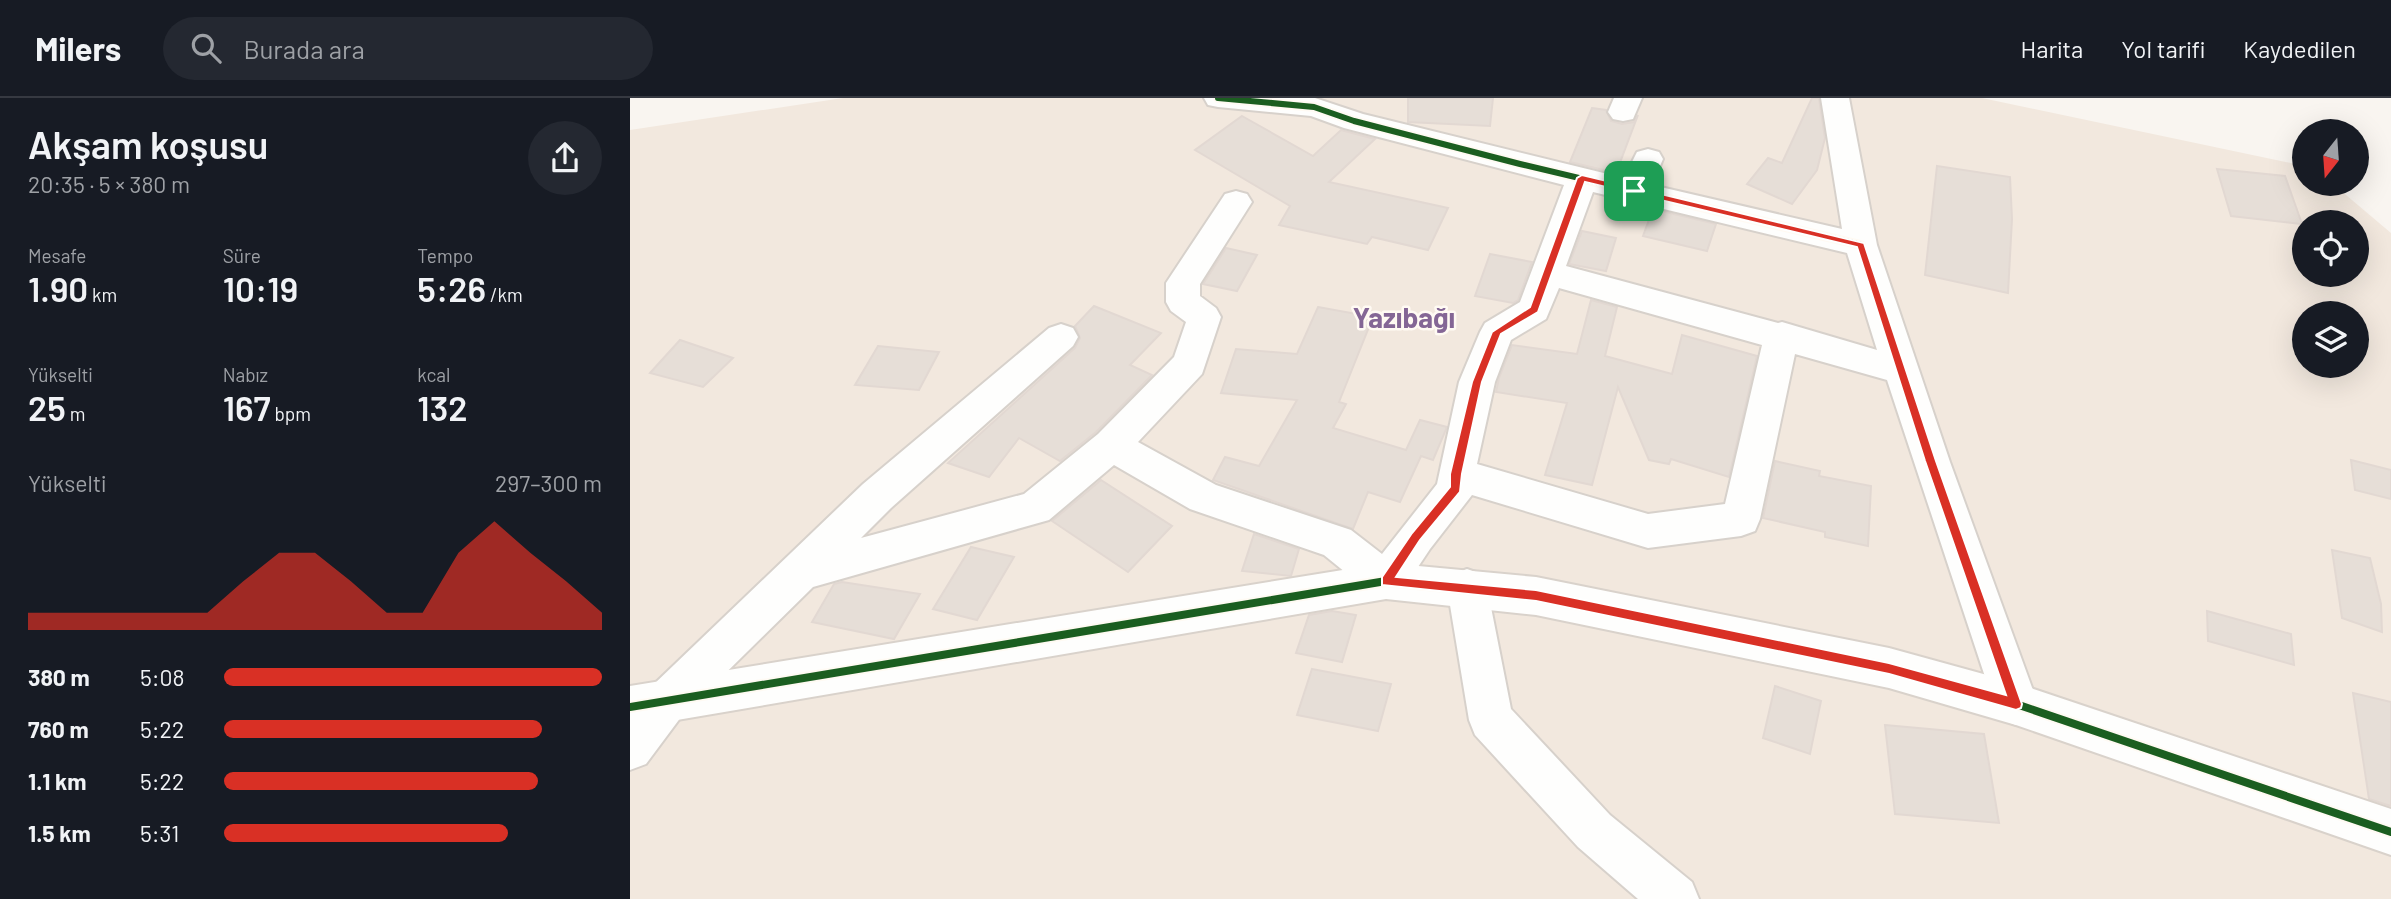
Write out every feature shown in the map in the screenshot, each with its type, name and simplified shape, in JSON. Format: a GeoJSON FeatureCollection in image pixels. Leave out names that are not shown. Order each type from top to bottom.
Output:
{"type":"FeatureCollection","features":[{"type":"Feature","properties":{"kind":"street"},"geometry":{"type":"LineString","coordinates":[[1219,98],[1314,107],[1354,121],[1861,245]]}},
{"type":"Feature","properties":{"kind":"street"},"geometry":{"type":"LineString","coordinates":[[1354,121],[1378,98]]}},
{"type":"Feature","properties":{"kind":"street"},"geometry":{"type":"LineString","coordinates":[[1835,98],[1861,245],[2016,704]]}},
{"type":"Feature","properties":{"kind":"street"},"geometry":{"type":"LineString","coordinates":[[1634,191],[1648,159]]}},
{"type":"Feature","properties":{"kind":"street"},"geometry":{"type":"LineString","coordinates":[[1386,581],[1416,537],[1456,489],[1456,474],[1477,382],[1497,332],[1534,310],[1582,178]]}},
{"type":"Feature","properties":{"kind":"street"},"geometry":{"type":"LineString","coordinates":[[801,572],[1035,509],[1111,445],[1190,364],[1204,317],[1183,302],[1183,283],[1236,202]]}},
{"type":"Feature","properties":{"kind":"street"},"geometry":{"type":"LineString","coordinates":[[1548,273],[1782,335],[1901,370]]}},
{"type":"Feature","properties":{"kind":"street"},"geometry":{"type":"LineString","coordinates":[[1456,474],[1648,530],[1741,519],[1782,335]]}},
{"type":"Feature","properties":{"kind":"street"},"geometry":{"type":"LineString","coordinates":[[630,748],[648,704],[801,572],[877,496],[1061,337]]}},
{"type":"Feature","properties":{"kind":"street"},"geometry":{"type":"LineString","coordinates":[[1111,445],[1204,497],[1337,542],[1386,581]]}},
{"type":"Feature","properties":{"kind":"street"},"geometry":{"type":"LineString","coordinates":[[648,704],[1386,581],[1536,596],[1889,668],[2016,704],[2391,832]]}},
{"type":"Feature","properties":{"kind":"street"},"geometry":{"type":"LineString","coordinates":[[1467,587],[1491,720],[1594,831],[1675,899]]}},
{"type":"Feature","properties":{"kind":"shaded area"},"geometry":{"type":"Polygon","coordinates":[[[843,98],[1982,98],[2292,163],[2292,196],[2347,196],[2364,210],[2292,210],[2292,287],[2369,287],[2369,214],[2391,233],[2391,899],[630,899],[630,130],[843,98]]]}},
{"type":"Feature","properties":{"kind":"building"},"geometry":{"type":"Polygon","coordinates":[[[1408,98],[1493,98],[1490,126],[1408,122],[1408,98]]]}},
{"type":"Feature","properties":{"kind":"building"},"geometry":{"type":"Polygon","coordinates":[[[1812,98],[1819,98],[1825,138],[1817,170],[1792,204],[1747,184],[1768,158],[1782,163],[1812,98]]]}},
{"type":"Feature","properties":{"kind":"building"},"geometry":{"type":"Polygon","coordinates":[[[1592,108],[1606,110],[1611,121],[1622,124],[1634,122],[1638,115],[1616,173],[1570,162],[1592,108]]]}},
{"type":"Feature","properties":{"kind":"building"},"geometry":{"type":"Polygon","coordinates":[[[1242,116],[1313,156],[1341,130],[1375,139],[1329,182],[1448,208],[1428,250],[1372,237],[1367,244],[1279,225],[1290,206],[1195,150],[1242,116]]]}},
{"type":"Feature","properties":{"kind":"building"},"geometry":{"type":"Polygon","coordinates":[[[1937,166],[2010,177],[2012,219],[2008,293],[1925,275],[1937,166]]]}},
{"type":"Feature","properties":{"kind":"building"},"geometry":{"type":"Polygon","coordinates":[[[2217,169],[2285,176],[2297,210],[2292,210],[2292,223],[2231,216],[2217,169]]]}},
{"type":"Feature","properties":{"kind":"building"},"geometry":{"type":"Polygon","coordinates":[[[1653,209],[1716,224],[1707,251],[1643,236],[1653,209]]]}},
{"type":"Feature","properties":{"kind":"building"},"geometry":{"type":"Polygon","coordinates":[[[1582,231],[1616,238],[1606,271],[1569,264],[1582,231]]]}},
{"type":"Feature","properties":{"kind":"building"},"geometry":{"type":"Polygon","coordinates":[[[1226,248],[1257,255],[1237,291],[1203,284],[1226,248]]]}},
{"type":"Feature","properties":{"kind":"building"},"geometry":{"type":"Polygon","coordinates":[[[1490,254],[1532,262],[1518,300],[1513,303],[1475,296],[1490,254]]]}},
{"type":"Feature","properties":{"kind":"building"},"geometry":{"type":"Polygon","coordinates":[[[1591,300],[1617,307],[1605,356],[1672,374],[1682,335],[1757,356],[1729,477],[1671,459],[1669,464],[1649,460],[1618,387],[1592,485],[1545,475],[1567,403],[1496,392],[1499,378],[1512,345],[1577,354],[1591,300]]]}},
{"type":"Feature","properties":{"kind":"building"},"geometry":{"type":"Polygon","coordinates":[[[1094,306],[1161,333],[1130,365],[1152,375],[1096,432],[1060,461],[1019,438],[989,477],[948,463],[1075,348],[1080,338],[1075,326],[1094,306]]]}},
{"type":"Feature","properties":{"kind":"building"},"geometry":{"type":"Polygon","coordinates":[[[1318,307],[1373,317],[1339,402],[1346,404],[1333,428],[1406,450],[1420,420],[1447,427],[1433,460],[1421,456],[1400,502],[1368,492],[1353,529],[1213,480],[1225,457],[1259,466],[1297,400],[1221,393],[1236,349],[1297,354],[1318,307]]]}},
{"type":"Feature","properties":{"kind":"building"},"geometry":{"type":"Polygon","coordinates":[[[680,340],[733,358],[703,387],[650,373],[680,340]]]}},
{"type":"Feature","properties":{"kind":"building"},"geometry":{"type":"Polygon","coordinates":[[[878,346],[939,352],[919,390],[855,385],[878,346]]]}},
{"type":"Feature","properties":{"kind":"building"},"geometry":{"type":"Polygon","coordinates":[[[2351,460],[2391,470],[2391,499],[2355,490],[2351,460]]]}},
{"type":"Feature","properties":{"kind":"building"},"geometry":{"type":"Polygon","coordinates":[[[1775,461],[1820,471],[1819,476],[1871,486],[1868,546],[1825,537],[1825,532],[1763,518],[1775,461]]]}},
{"type":"Feature","properties":{"kind":"building"},"geometry":{"type":"Polygon","coordinates":[[[1101,480],[1172,526],[1128,572],[1052,521],[1101,480]]]}},
{"type":"Feature","properties":{"kind":"building"},"geometry":{"type":"Polygon","coordinates":[[[1254,534],[1299,549],[1291,576],[1242,571],[1254,534]]]}},
{"type":"Feature","properties":{"kind":"building"},"geometry":{"type":"Polygon","coordinates":[[[971,547],[1014,557],[977,620],[933,609],[971,547]]]}},
{"type":"Feature","properties":{"kind":"building"},"geometry":{"type":"Polygon","coordinates":[[[2332,550],[2370,558],[2381,604],[2382,632],[2342,618],[2332,550]]]}},
{"type":"Feature","properties":{"kind":"building"},"geometry":{"type":"Polygon","coordinates":[[[842,582],[920,594],[894,639],[812,622],[834,584],[842,582]]]}},
{"type":"Feature","properties":{"kind":"building"},"geometry":{"type":"Polygon","coordinates":[[[1332,611],[1356,615],[1342,662],[1296,653],[1309,615],[1332,611]]]}},
{"type":"Feature","properties":{"kind":"building"},"geometry":{"type":"Polygon","coordinates":[[[2207,611],[2291,634],[2294,665],[2208,641],[2207,611]]]}},
{"type":"Feature","properties":{"kind":"building"},"geometry":{"type":"Polygon","coordinates":[[[1312,669],[1391,684],[1378,731],[1297,715],[1312,669]]]}},
{"type":"Feature","properties":{"kind":"building"},"geometry":{"type":"Polygon","coordinates":[[[1775,686],[1821,701],[1810,754],[1763,738],[1775,686]]]}},
{"type":"Feature","properties":{"kind":"building"},"geometry":{"type":"Polygon","coordinates":[[[2353,693],[2391,702],[2391,806],[2369,799],[2353,693]]]}},
{"type":"Feature","properties":{"kind":"building"},"geometry":{"type":"Polygon","coordinates":[[[1885,725],[1984,734],[1999,823],[1895,814],[1885,725]]]}},
{"type":"Feature","properties":{"kind":"cycle path"},"geometry":{"type":"LineString","coordinates":[[1218,98],[1314,107],[1354,121],[1520,164],[1861,245]]}},
{"type":"Feature","properties":{"kind":"cycle path"},"geometry":{"type":"LineString","coordinates":[[630,707],[1386,581],[1536,596],[1889,668],[2016,704],[2391,832]]}},
{"type":"Feature","properties":{"kind":"district","name":"Yazıbağı"},"geometry":{"type":"Point","coordinates":[1404,318]}},
{"type":"Feature","properties":{"kind":"route"},"geometry":{"type":"LineString","coordinates":[[1582,178],[1634,191],[1861,245],[1931,461],[2016,704],[1889,668],[1536,596],[1386,581],[1416,537],[1456,489],[1456,474],[1477,382],[1497,332],[1534,310],[1582,178]]}}]}
